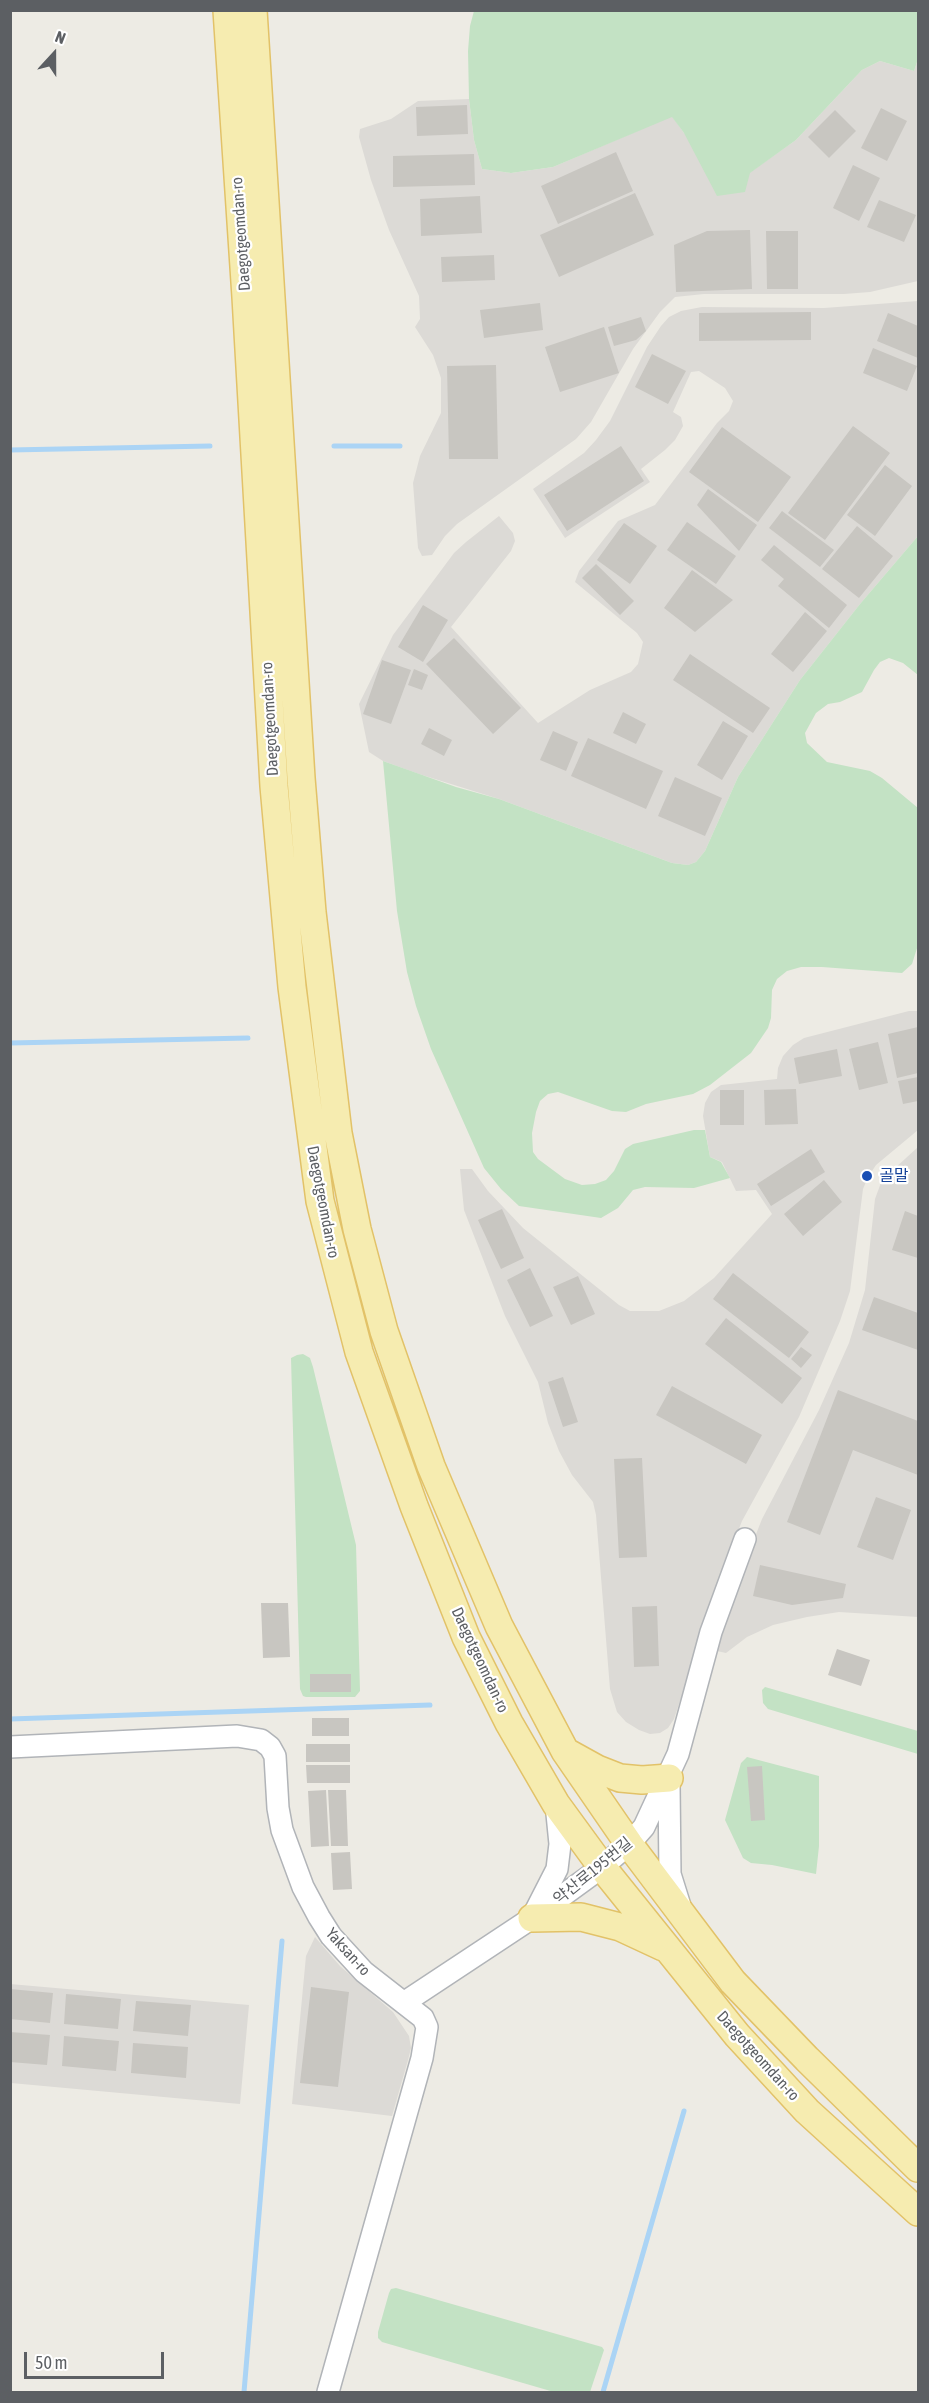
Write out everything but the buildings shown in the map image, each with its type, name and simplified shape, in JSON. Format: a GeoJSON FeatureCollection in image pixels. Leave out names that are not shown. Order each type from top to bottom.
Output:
{"type":"FeatureCollection","features":[{"type":"Feature","properties":{"kind":"main road","name":"Daegotgeomdan-ro"},"geometry":{"type":"LineString","coordinates":[[227,10],[274,786],[294,997],[320,1200],[359,1352],[414,1506],[466,1636],[509,1723],[556,1804],[602,1868],[737,2035],[807,2111],[918,2212]]}},
{"type":"Feature","properties":{"kind":"main road","name":"Daegotgeomdan-ro"},"geometry":{"type":"LineString","coordinates":[[253,10],[301,778],[315,935],[338,1133],[357,1229],[381,1320],[431,1466],[499,1626],[565,1751],[629,1844],[733,1982],[807,2059],[918,2168]]}},
{"type":"Feature","properties":{"kind":"main road"},"geometry":{"type":"LineString","coordinates":[[565,1751],[597,1770],[620,1778],[642,1780],[669,1778]]}},
{"type":"Feature","properties":{"kind":"main road"},"geometry":{"type":"LineString","coordinates":[[532,1918],[581,1917],[620,1927],[667,1948]]}},
{"type":"Feature","properties":{"kind":"street","name":"약산로195번길"},"geometry":{"type":"LineString","coordinates":[[405,2002],[532,1918],[602,1868],[644,1827],[669,1778],[685,1734],[711,1632],[745,1539]]}},
{"type":"Feature","properties":{"kind":"street","name":"Yaksan-ro"},"geometry":{"type":"LineString","coordinates":[[10,1748],[237,1736],[261,1740],[270,1747],[275,1756],[278,1808],[282,1830],[303,1887],[319,1917],[331,1936],[364,1972],[423,2018],[427,2027],[422,2058],[328,2392]]}},
{"type":"Feature","properties":{"kind":"street"},"geometry":{"type":"LineString","coordinates":[[669,1778],[670,1874],[685,1920]]}},
{"type":"Feature","properties":{"kind":"street"},"geometry":{"type":"LineString","coordinates":[[532,1918],[557,1869],[560,1844],[556,1804]]}},
{"type":"Feature","properties":{"kind":"shaded area"},"geometry":{"type":"Polygon","coordinates":[[[918,59],[918,281],[870,292],[844,294],[704,294],[675,297],[660,312],[633,349],[591,422],[576,439],[457,524],[445,536],[432,555],[422,556],[418,548],[413,483],[420,456],[441,413],[441,378],[433,355],[415,327],[420,319],[419,296],[389,230],[371,180],[359,137],[360,129],[391,119],[418,101],[469,99],[474,140],[482,169],[511,173],[553,167],[672,116],[684,133],[749,173],[796,140],[862,70],[880,61],[914,71],[918,59]]]}},
{"type":"Feature","properties":{"kind":"shaded area"},"geometry":{"type":"Polygon","coordinates":[[[918,301],[918,536],[800,680],[738,777],[705,851],[696,862],[688,865],[672,863],[499,799],[383,761],[369,752],[359,704],[393,635],[454,553],[499,516],[513,533],[515,541],[511,551],[451,627],[538,723],[590,690],[631,672],[638,664],[643,642],[637,633],[575,582],[579,571],[618,521],[655,505],[717,423],[729,411],[733,401],[725,388],[699,371],[691,372],[673,412],[681,417],[683,426],[675,440],[641,469],[650,482],[565,538],[533,489],[584,453],[596,440],[610,421],[647,347],[669,317],[681,311],[702,307],[824,308],[918,301]]]}},
{"type":"Feature","properties":{"kind":"shaded area"},"geometry":{"type":"Polygon","coordinates":[[[909,1011],[918,1011],[918,1130],[876,1165],[863,1189],[850,1291],[840,1321],[799,1417],[742,1521],[727,1559],[674,1719],[668,1728],[660,1733],[650,1734],[639,1730],[626,1722],[617,1712],[610,1689],[596,1515],[593,1502],[572,1475],[559,1451],[548,1423],[538,1382],[505,1316],[464,1210],[460,1169],[472,1169],[488,1191],[523,1228],[619,1305],[630,1311],[659,1311],[684,1301],[714,1278],[772,1214],[756,1190],[736,1191],[722,1162],[710,1157],[703,1116],[705,1103],[711,1092],[721,1085],[777,1079],[778,1068],[783,1056],[793,1045],[804,1038],[909,1011]]]}},
{"type":"Feature","properties":{"kind":"shaded area"},"geometry":{"type":"Polygon","coordinates":[[[918,1147],[918,1617],[839,1612],[807,1617],[773,1625],[747,1637],[726,1653],[717,1651],[747,1557],[762,1519],[819,1410],[849,1343],[865,1290],[875,1199],[882,1180],[918,1147]]]}},
{"type":"Feature","properties":{"kind":"shaded area"},"geometry":{"type":"Polygon","coordinates":[[[315,1937],[340,1966],[393,2012],[409,2036],[411,2048],[392,2116],[292,2104],[306,1956],[315,1937]]]}},
{"type":"Feature","properties":{"kind":"shaded area"},"geometry":{"type":"Polygon","coordinates":[[[10,1984],[249,2005],[240,2104],[11,2083],[10,1984]]]}},
{"type":"Feature","properties":{"kind":"green space"},"geometry":{"type":"Polygon","coordinates":[[[474,11],[918,11],[918,59],[914,71],[880,61],[862,70],[796,140],[750,173],[745,192],[717,196],[684,133],[672,117],[553,167],[511,173],[482,169],[474,140],[469,99],[468,51],[474,11]]]}},
{"type":"Feature","properties":{"kind":"green space"},"geometry":{"type":"Polygon","coordinates":[[[918,536],[918,675],[903,663],[889,658],[880,662],[862,692],[840,702],[828,704],[816,713],[805,733],[807,743],[827,762],[870,771],[918,808],[918,945],[912,964],[902,973],[822,967],[801,967],[787,971],[777,979],[772,990],[771,1018],[768,1028],[751,1053],[710,1085],[693,1094],[646,1104],[626,1112],[612,1111],[558,1092],[548,1094],[540,1101],[532,1133],[533,1152],[538,1159],[565,1179],[582,1185],[606,1180],[614,1171],[625,1149],[633,1144],[694,1130],[705,1130],[710,1157],[721,1162],[730,1178],[694,1188],[645,1187],[633,1190],[618,1208],[601,1218],[519,1206],[484,1168],[431,1049],[416,1006],[407,972],[397,911],[383,761],[456,787],[499,799],[672,863],[688,865],[696,862],[705,851],[738,777],[800,680],[918,536]]]}},
{"type":"Feature","properties":{"kind":"green space"},"geometry":{"type":"Polygon","coordinates":[[[303,1354],[310,1358],[313,1367],[356,1545],[360,1691],[355,1697],[306,1697],[300,1689],[291,1358],[303,1354]]]}},
{"type":"Feature","properties":{"kind":"green space"},"geometry":{"type":"Polygon","coordinates":[[[765,1687],[918,1731],[918,1754],[768,1709],[763,1703],[762,1690],[765,1687]]]}},
{"type":"Feature","properties":{"kind":"green space"},"geometry":{"type":"Polygon","coordinates":[[[747,1757],[819,1776],[819,1846],[816,1874],[751,1863],[743,1858],[725,1820],[741,1763],[747,1757]]]}},
{"type":"Feature","properties":{"kind":"green space"},"geometry":{"type":"Polygon","coordinates":[[[396,2288],[602,2347],[604,2350],[590,2392],[554,2392],[382,2342],[378,2338],[378,2332],[389,2293],[391,2289],[396,2288]]]}},
{"type":"Feature","properties":{"kind":"waterway"},"geometry":{"type":"LineString","coordinates":[[10,450],[210,446]]}},
{"type":"Feature","properties":{"kind":"waterway"},"geometry":{"type":"LineString","coordinates":[[334,446],[400,446]]}},
{"type":"Feature","properties":{"kind":"waterway"},"geometry":{"type":"LineString","coordinates":[[10,1043],[248,1038]]}},
{"type":"Feature","properties":{"kind":"waterway"},"geometry":{"type":"LineString","coordinates":[[10,1719],[430,1705]]}},
{"type":"Feature","properties":{"kind":"waterway"},"geometry":{"type":"LineString","coordinates":[[244,2392],[282,1941]]}},
{"type":"Feature","properties":{"kind":"waterway"},"geometry":{"type":"LineString","coordinates":[[603,2392],[684,2111]]}},
{"type":"Feature","properties":{"kind":"place","name":"골말"},"geometry":{"type":"Point","coordinates":[867,1176]}}]}
